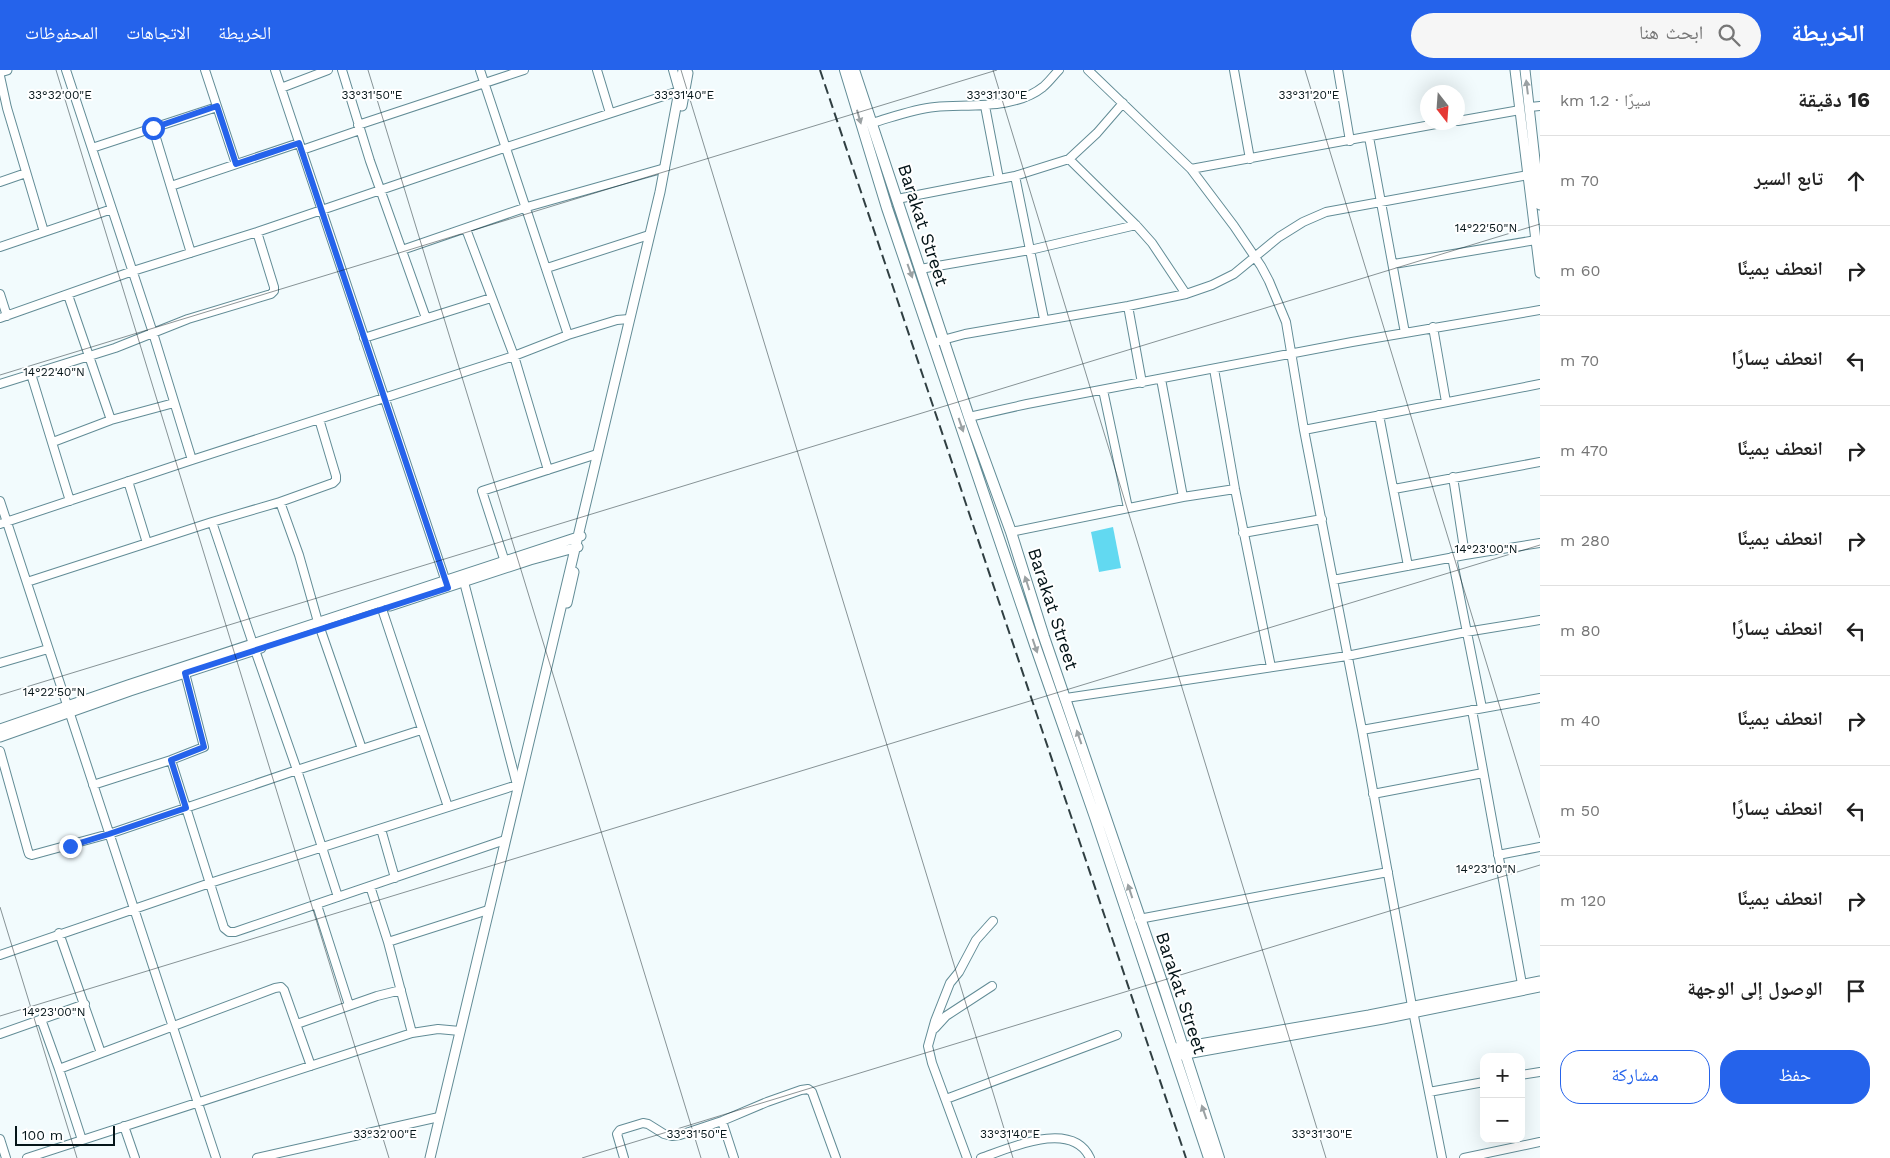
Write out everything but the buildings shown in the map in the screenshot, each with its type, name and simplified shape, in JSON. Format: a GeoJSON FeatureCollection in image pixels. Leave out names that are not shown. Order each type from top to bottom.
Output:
{"type":"FeatureCollection","features":[{"type":"Feature","properties":{"kind":"main road","name":"Barakat Street"},"geometry":{"type":"LineString","coordinates":[[845,70],[884,199],[933,343],[1178,1052],[1219,1158]]}},
{"type":"Feature","properties":{"kind":"main road","name":"Barakat Street"},"geometry":{"type":"LineString","coordinates":[[854,70],[969,417],[1011,532],[1140,919],[1209,1158]]}},
{"type":"Feature","properties":{"kind":"street"},"geometry":{"type":"LineString","coordinates":[[7,70],[0,74],[7,108],[44,232]]}},
{"type":"Feature","properties":{"kind":"street"},"geometry":{"type":"LineString","coordinates":[[66,70],[153,333],[192,460]]}},
{"type":"Feature","properties":{"kind":"street"},"geometry":{"type":"LineString","coordinates":[[205,70],[236,164]]}},
{"type":"Feature","properties":{"kind":"street"},"geometry":{"type":"LineString","coordinates":[[275,70],[447,585]]}},
{"type":"Feature","properties":{"kind":"street"},"geometry":{"type":"LineString","coordinates":[[281,88],[328,70]]}},
{"type":"Feature","properties":{"kind":"street"},"geometry":{"type":"LineString","coordinates":[[342,70],[359,128],[426,318]]}},
{"type":"Feature","properties":{"kind":"street"},"geometry":{"type":"LineString","coordinates":[[480,70],[568,335]]}},
{"type":"Feature","properties":{"kind":"street"},"geometry":{"type":"LineString","coordinates":[[171,186],[236,164],[300,147],[359,128],[484,82],[524,70]]}},
{"type":"Feature","properties":{"kind":"street"},"geometry":{"type":"LineString","coordinates":[[597,70],[610,113]]}},
{"type":"Feature","properties":{"kind":"street"},"geometry":{"type":"LineString","coordinates":[[672,70],[679,91]]}},
{"type":"Feature","properties":{"kind":"street"},"geometry":{"type":"LineString","coordinates":[[580,536],[597,454],[665,168],[683,70]]}},
{"type":"Feature","properties":{"kind":"street"},"geometry":{"type":"LineString","coordinates":[[435,1158],[460,1031],[488,910],[670,167],[689,70]]}},
{"type":"Feature","properties":{"kind":"street"},"geometry":{"type":"LineString","coordinates":[[872,122],[916,110],[936,107],[985,106],[1032,94],[1044,86],[1059,70]]}},
{"type":"Feature","properties":{"kind":"street"},"geometry":{"type":"LineString","coordinates":[[1088,70],[1191,169],[1254,256],[1269,281],[1282,309],[1442,1158]]}},
{"type":"Feature","properties":{"kind":"street"},"geometry":{"type":"LineString","coordinates":[[1234,70],[1250,159]]}},
{"type":"Feature","properties":{"kind":"street"},"geometry":{"type":"LineString","coordinates":[[1338,70],[1350,140]]}},
{"type":"Feature","properties":{"kind":"street"},"geometry":{"type":"LineString","coordinates":[[1515,70],[1520,110],[1535,173],[1540,205]]}},
{"type":"Feature","properties":{"kind":"street"},"geometry":{"type":"LineString","coordinates":[[1525,70],[1535,173],[1536,240],[1540,273]]}},
{"type":"Feature","properties":{"kind":"street"},"geometry":{"type":"LineString","coordinates":[[0,294],[4,317],[380,189],[679,91]]}},
{"type":"Feature","properties":{"kind":"street"},"geometry":{"type":"LineString","coordinates":[[897,199],[1016,176],[1069,158],[1097,133],[1123,103]]}},
{"type":"Feature","properties":{"kind":"street"},"geometry":{"type":"LineString","coordinates":[[92,148],[217,106]]}},
{"type":"Feature","properties":{"kind":"street"},"geometry":{"type":"LineString","coordinates":[[985,106],[999,179]]}},
{"type":"Feature","properties":{"kind":"street"},"geometry":{"type":"LineString","coordinates":[[1530,107],[1540,106]]}},
{"type":"Feature","properties":{"kind":"street"},"geometry":{"type":"LineString","coordinates":[[1465,120],[1520,110]]}},
{"type":"Feature","properties":{"kind":"street"},"geometry":{"type":"LineString","coordinates":[[1191,169],[1420,127]]}},
{"type":"Feature","properties":{"kind":"street"},"geometry":{"type":"LineString","coordinates":[[153,128],[191,253]]}},
{"type":"Feature","properties":{"kind":"street"},"geometry":{"type":"LineString","coordinates":[[1369,137],[1380,202],[1394,264],[1405,333]]}},
{"type":"Feature","properties":{"kind":"street"},"geometry":{"type":"LineString","coordinates":[[1069,158],[1136,225],[1152,244],[1186,294]]}},
{"type":"Feature","properties":{"kind":"street"},"geometry":{"type":"LineString","coordinates":[[402,250],[527,207],[665,168]]}},
{"type":"Feature","properties":{"kind":"street"},"geometry":{"type":"LineString","coordinates":[[0,182],[26,173]]}},
{"type":"Feature","properties":{"kind":"street"},"geometry":{"type":"LineString","coordinates":[[933,343],[1044,319],[1128,306],[1186,294],[1212,285],[1234,274],[1279,237],[1303,222],[1326,212],[1535,173]]}},
{"type":"Feature","properties":{"kind":"street"},"geometry":{"type":"LineString","coordinates":[[1016,176],[1044,319]]}},
{"type":"Feature","properties":{"kind":"street"},"geometry":{"type":"LineString","coordinates":[[0,247],[112,209]]}},
{"type":"Feature","properties":{"kind":"street"},"geometry":{"type":"LineString","coordinates":[[920,269],[1030,250],[1136,225]]}},
{"type":"Feature","properties":{"kind":"street"},"geometry":{"type":"LineString","coordinates":[[466,229],[514,356],[548,470]]}},
{"type":"Feature","properties":{"kind":"street"},"geometry":{"type":"LineString","coordinates":[[0,384],[89,356],[188,319],[271,294],[274,291],[258,232]]}},
{"type":"Feature","properties":{"kind":"street"},"geometry":{"type":"LineString","coordinates":[[547,268],[649,235]]}},
{"type":"Feature","properties":{"kind":"street"},"geometry":{"type":"LineString","coordinates":[[1394,264],[1536,240]]}},
{"type":"Feature","properties":{"kind":"street"},"geometry":{"type":"LineString","coordinates":[[68,295],[112,420]]}},
{"type":"Feature","properties":{"kind":"street"},"geometry":{"type":"LineString","coordinates":[[364,338],[491,298]]}},
{"type":"Feature","properties":{"kind":"street"},"geometry":{"type":"LineString","coordinates":[[1128,306],[1142,383]]}},
{"type":"Feature","properties":{"kind":"street"},"geometry":{"type":"LineString","coordinates":[[969,417],[1027,404],[1292,354],[1540,310]]}},
{"type":"Feature","properties":{"kind":"street"},"geometry":{"type":"LineString","coordinates":[[3,523],[514,356],[568,335],[617,320],[629,319]]}},
{"type":"Feature","properties":{"kind":"street"},"geometry":{"type":"LineString","coordinates":[[1433,328],[1446,402]]}},
{"type":"Feature","properties":{"kind":"street"},"geometry":{"type":"LineString","coordinates":[[1214,369],[1243,534],[1271,667]]}},
{"type":"Feature","properties":{"kind":"street"},"geometry":{"type":"LineString","coordinates":[[31,374],[70,501]]}},
{"type":"Feature","properties":{"kind":"street"},"geometry":{"type":"LineString","coordinates":[[1161,380],[1183,497]]}},
{"type":"Feature","properties":{"kind":"street"},"geometry":{"type":"LineString","coordinates":[[1304,430],[1540,384]]}},
{"type":"Feature","properties":{"kind":"street"},"geometry":{"type":"LineString","coordinates":[[1103,390],[1128,508]]}},
{"type":"Feature","properties":{"kind":"street"},"geometry":{"type":"LineString","coordinates":[[53,442],[112,420],[174,403]]}},
{"type":"Feature","properties":{"kind":"street"},"geometry":{"type":"LineString","coordinates":[[1379,415],[1408,566]]}},
{"type":"Feature","properties":{"kind":"street"},"geometry":{"type":"LineString","coordinates":[[27,582],[280,502],[333,483],[336,480],[319,420]]}},
{"type":"Feature","properties":{"kind":"street"},"geometry":{"type":"LineString","coordinates":[[505,562],[482,491],[597,454]]}},
{"type":"Feature","properties":{"kind":"street"},"geometry":{"type":"LineString","coordinates":[[1394,488],[1540,462]]}},
{"type":"Feature","properties":{"kind":"street"},"geometry":{"type":"LineString","coordinates":[[1453,477],[1465,555]]}},
{"type":"Feature","properties":{"kind":"street"},"geometry":{"type":"LineString","coordinates":[[128,481],[147,543]]}},
{"type":"Feature","properties":{"kind":"street"},"geometry":{"type":"LineString","coordinates":[[1011,532],[1183,497],[1235,489]]}},
{"type":"Feature","properties":{"kind":"street"},"geometry":{"type":"LineString","coordinates":[[0,501],[3,523],[27,582],[216,1158]]}},
{"type":"Feature","properties":{"kind":"street"},"geometry":{"type":"LineString","coordinates":[[280,502],[299,555],[319,625],[362,749]]}},
{"type":"Feature","properties":{"kind":"street"},"geometry":{"type":"LineString","coordinates":[[1243,534],[1322,518]]}},
{"type":"Feature","properties":{"kind":"street"},"geometry":{"type":"LineString","coordinates":[[212,522],[297,770],[338,897]]}},
{"type":"Feature","properties":{"kind":"street"},"geometry":{"type":"LineString","coordinates":[[319,625],[382,608],[580,536]]}},
{"type":"Feature","properties":{"kind":"street"},"geometry":{"type":"LineString","coordinates":[[1333,580],[1540,542]]}},
{"type":"Feature","properties":{"kind":"street"},"geometry":{"type":"LineString","coordinates":[[0,737],[69,709],[319,625],[577,547]]}},
{"type":"Feature","properties":{"kind":"street"},"geometry":{"type":"LineString","coordinates":[[430,1158],[450,1084],[577,547]]}},
{"type":"Feature","properties":{"kind":"street"},"geometry":{"type":"LineString","coordinates":[[1452,557],[1482,708]]}},
{"type":"Feature","properties":{"kind":"street"},"geometry":{"type":"LineString","coordinates":[[464,582],[518,785]]}},
{"type":"Feature","properties":{"kind":"street"},"geometry":{"type":"LineString","coordinates":[[382,608],[448,807]]}},
{"type":"Feature","properties":{"kind":"street"},"geometry":{"type":"LineString","coordinates":[[1066,698],[1347,656],[1466,632],[1540,620]]}},
{"type":"Feature","properties":{"kind":"street"},"geometry":{"type":"LineString","coordinates":[[0,729],[185,673],[254,647]]}},
{"type":"Feature","properties":{"kind":"street"},"geometry":{"type":"LineString","coordinates":[[0,663],[48,649]]}},
{"type":"Feature","properties":{"kind":"street"},"geometry":{"type":"LineString","coordinates":[[93,785],[171,760],[204,747],[185,673]]}},
{"type":"Feature","properties":{"kind":"street"},"geometry":{"type":"LineString","coordinates":[[1362,730],[1540,698]]}},
{"type":"Feature","properties":{"kind":"street"},"geometry":{"type":"LineString","coordinates":[[1472,710],[1522,984]]}},
{"type":"Feature","properties":{"kind":"street"},"geometry":{"type":"LineString","coordinates":[[0,751],[29,854],[32,855],[109,834],[421,730]]}},
{"type":"Feature","properties":{"kind":"street"},"geometry":{"type":"LineString","coordinates":[[171,760],[224,928],[229,932],[235,932],[317,905],[505,840]]}},
{"type":"Feature","properties":{"kind":"street"},"geometry":{"type":"LineString","coordinates":[[1373,794],[1483,773]]}},
{"type":"Feature","properties":{"kind":"street"},"geometry":{"type":"LineString","coordinates":[[0,954],[210,883],[518,785]]}},
{"type":"Feature","properties":{"kind":"street"},"geometry":{"type":"LineString","coordinates":[[381,829],[395,878]]}},
{"type":"Feature","properties":{"kind":"street"},"geometry":{"type":"LineString","coordinates":[[1498,855],[1540,847]]}},
{"type":"Feature","properties":{"kind":"street"},"geometry":{"type":"LineString","coordinates":[[1140,919],[1388,872]]}},
{"type":"Feature","properties":{"kind":"street"},"geometry":{"type":"LineString","coordinates":[[370,886],[388,942],[412,1033]]}},
{"type":"Feature","properties":{"kind":"street"},"geometry":{"type":"LineString","coordinates":[[317,905],[349,1005]]}},
{"type":"Feature","properties":{"kind":"street"},"geometry":{"type":"LineString","coordinates":[[388,942],[488,910]]}},
{"type":"Feature","properties":{"kind":"street"},"geometry":{"type":"LineString","coordinates":[[967,1158],[928,1046],[950,982],[959,972],[980,936],[993,921]]}},
{"type":"Feature","properties":{"kind":"street"},"geometry":{"type":"LineString","coordinates":[[59,934],[101,1054]]}},
{"type":"Feature","properties":{"kind":"street"},"geometry":{"type":"LineString","coordinates":[[1413,1010],[1540,981]]}},
{"type":"Feature","properties":{"kind":"street"},"geometry":{"type":"LineString","coordinates":[[932,1031],[946,1016],[992,986]]}},
{"type":"Feature","properties":{"kind":"street"},"geometry":{"type":"LineString","coordinates":[[1178,1052],[1540,987]]}},
{"type":"Feature","properties":{"kind":"street"},"geometry":{"type":"LineString","coordinates":[[59,1069],[275,988],[284,990],[311,1066]]}},
{"type":"Feature","properties":{"kind":"street"},"geometry":{"type":"LineString","coordinates":[[297,1024],[349,1005],[401,990]]}},
{"type":"Feature","properties":{"kind":"street"},"geometry":{"type":"LineString","coordinates":[[0,1034],[84,1004]]}},
{"type":"Feature","properties":{"kind":"street"},"geometry":{"type":"LineString","coordinates":[[41,1020],[82,1140]]}},
{"type":"Feature","properties":{"kind":"street"},"geometry":{"type":"LineString","coordinates":[[27,1158],[412,1033],[438,1029],[460,1031]]}},
{"type":"Feature","properties":{"kind":"street"},"geometry":{"type":"LineString","coordinates":[[946,1098],[1117,1035]]}},
{"type":"Feature","properties":{"kind":"street"},"geometry":{"type":"LineString","coordinates":[[1525,1074],[1540,1072]]}},
{"type":"Feature","properties":{"kind":"street"},"geometry":{"type":"LineString","coordinates":[[1429,1092],[1480,1083]]}},
{"type":"Feature","properties":{"kind":"street"},"geometry":{"type":"LineString","coordinates":[[624,1158],[617,1134],[620,1130],[643,1123],[664,1134],[680,1135],[722,1121],[767,1102],[808,1089],[812,1092],[836,1158]]}},
{"type":"Feature","properties":{"kind":"street"},"geometry":{"type":"LineString","coordinates":[[257,1158],[440,1117]]}},
{"type":"Feature","properties":{"kind":"street"},"geometry":{"type":"LineString","coordinates":[[722,1121],[734,1158]]}},
{"type":"Feature","properties":{"kind":"street"},"geometry":{"type":"LineString","coordinates":[[124,1126],[135,1158]]}},
{"type":"Feature","properties":{"kind":"street"},"geometry":{"type":"LineString","coordinates":[[981,1158],[1051,1137],[1081,1145],[1086,1149],[1090,1158]]}},
{"type":"Feature","properties":{"kind":"street"},"geometry":{"type":"LineString","coordinates":[[0,1139],[6,1158]]}},
{"type":"Feature","properties":{"kind":"street"},"geometry":{"type":"LineString","coordinates":[[1464,1158],[1540,1142]]}},
{"type":"Feature","properties":{"kind":"shaded area"},"geometry":{"type":"Polygon","coordinates":[[[1113,527],[1121,568],[1099,572],[1091,532],[1113,527]]]}},
{"type":"Feature","properties":{"kind":"railway"},"geometry":{"type":"LineString","coordinates":[[820,70],[1186,1158]]}},
{"type":"Feature","properties":{"kind":"route"},"geometry":{"type":"LineString","coordinates":[[70,846],[186,808],[171,760],[202,749],[204,743],[185,673],[448,588],[299,143],[236,164],[217,106],[153,128]]}}]}
